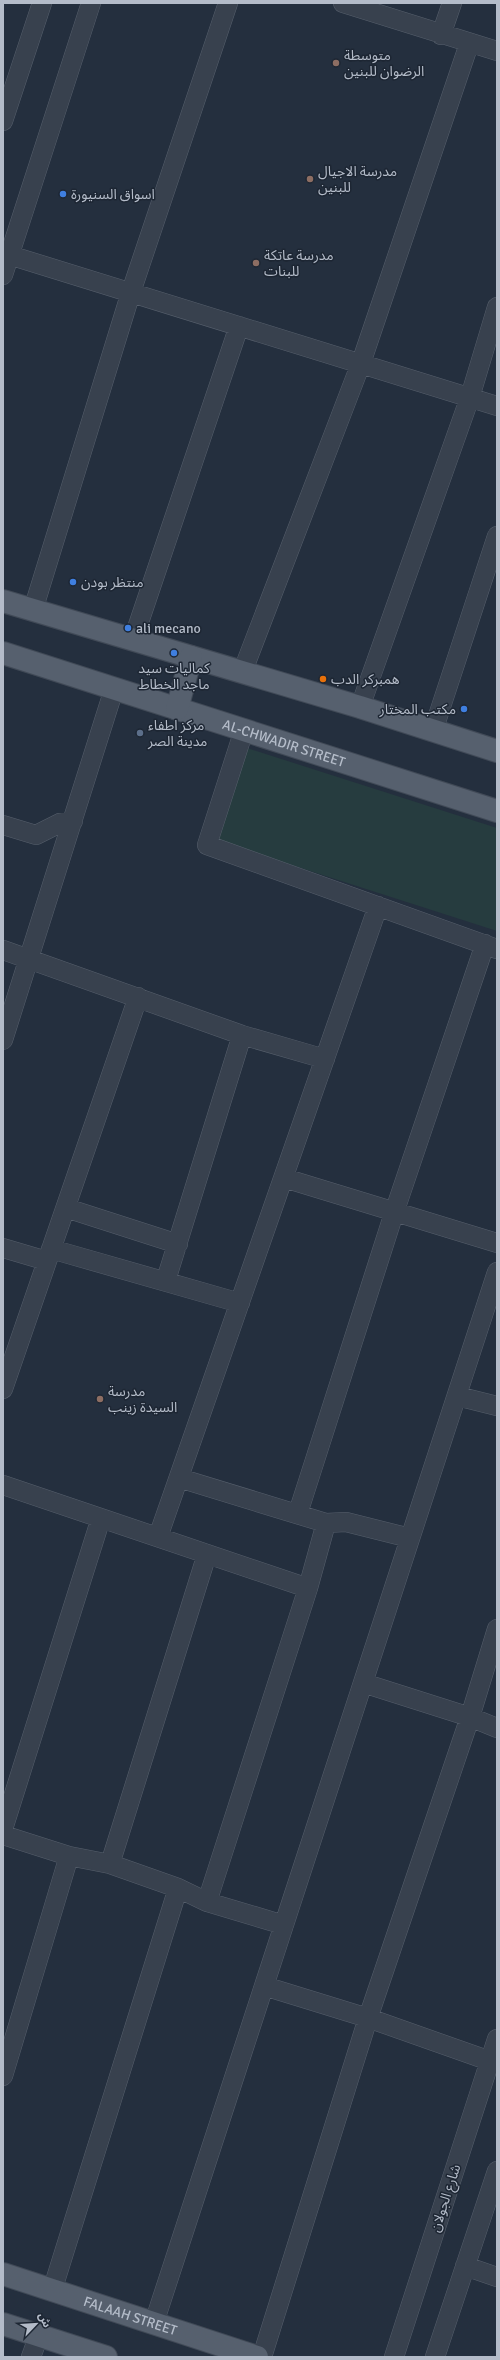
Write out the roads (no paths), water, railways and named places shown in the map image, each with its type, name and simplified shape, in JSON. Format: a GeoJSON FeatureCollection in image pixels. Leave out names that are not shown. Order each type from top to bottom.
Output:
{"type":"FeatureCollection","features":[{"type":"Feature","properties":{"kind":"main road"},"geometry":{"type":"LineString","coordinates":[[3,601],[360,707],[497,751]]}},
{"type":"Feature","properties":{"kind":"main road","name":"AL-CHWADIR STREET"},"geometry":{"type":"LineString","coordinates":[[3,653],[497,811]]}},
{"type":"Feature","properties":{"kind":"main road"},"geometry":{"type":"LineString","coordinates":[[177,709],[191,657]]}},
{"type":"Feature","properties":{"kind":"main road","name":"FALAAH STREET"},"geometry":{"type":"LineString","coordinates":[[3,2274],[257,2357]]}},
{"type":"Feature","properties":{"kind":"main road"},"geometry":{"type":"LineString","coordinates":[[3,2324],[106,2357]]}},
{"type":"Feature","properties":{"kind":"street"},"geometry":{"type":"LineString","coordinates":[[3,121],[42,3]]}},
{"type":"Feature","properties":{"kind":"street"},"geometry":{"type":"LineString","coordinates":[[3,275],[91,3]]}},
{"type":"Feature","properties":{"kind":"street"},"geometry":{"type":"LineString","coordinates":[[32,610],[131,292],[228,3]]}},
{"type":"Feature","properties":{"kind":"street"},"geometry":{"type":"LineString","coordinates":[[343,3],[469,44],[497,51]]}},
{"type":"Feature","properties":{"kind":"street"},"geometry":{"type":"LineString","coordinates":[[441,35],[452,3]]}},
{"type":"Feature","properties":{"kind":"street"},"geometry":{"type":"LineString","coordinates":[[242,673],[361,363],[469,44]]}},
{"type":"Feature","properties":{"kind":"street"},"geometry":{"type":"LineString","coordinates":[[9,255],[497,406]]}},
{"type":"Feature","properties":{"kind":"street"},"geometry":{"type":"LineString","coordinates":[[360,707],[470,397],[497,307]]}},
{"type":"Feature","properties":{"kind":"street"},"geometry":{"type":"LineString","coordinates":[[133,640],[239,326]]}},
{"type":"Feature","properties":{"kind":"street"},"geometry":{"type":"LineString","coordinates":[[433,731],[497,536]]}},
{"type":"Feature","properties":{"kind":"street"},"geometry":{"type":"LineString","coordinates":[[3,1040],[114,689]]}},
{"type":"Feature","properties":{"kind":"street"},"geometry":{"type":"LineString","coordinates":[[244,730],[207,845],[491,946],[394,1213],[298,1513]]}},
{"type":"Feature","properties":{"kind":"street"},"geometry":{"type":"LineString","coordinates":[[3,825],[36,835],[60,823],[73,821]]}},
{"type":"Feature","properties":{"kind":"street"},"geometry":{"type":"LineString","coordinates":[[158,1537],[378,906]]}},
{"type":"Feature","properties":{"kind":"street"},"geometry":{"type":"LineString","coordinates":[[3,950],[242,1035],[325,1059]]}},
{"type":"Feature","properties":{"kind":"street"},"geometry":{"type":"LineString","coordinates":[[3,1389],[138,997]]}},
{"type":"Feature","properties":{"kind":"street"},"geometry":{"type":"LineString","coordinates":[[166,1280],[242,1035]]}},
{"type":"Feature","properties":{"kind":"street"},"geometry":{"type":"LineString","coordinates":[[284,1178],[394,1213],[497,1243]]}},
{"type":"Feature","properties":{"kind":"street"},"geometry":{"type":"LineString","coordinates":[[66,1208],[178,1244]]}},
{"type":"Feature","properties":{"kind":"street"},"geometry":{"type":"LineString","coordinates":[[3,1248],[49,1255],[166,1280],[240,1303]]}},
{"type":"Feature","properties":{"kind":"street"},"geometry":{"type":"LineString","coordinates":[[154,2323],[457,1396],[491,1312],[497,1272]]}},
{"type":"Feature","properties":{"kind":"street"},"geometry":{"type":"LineString","coordinates":[[457,1396],[497,1406]]}},
{"type":"Feature","properties":{"kind":"street"},"geometry":{"type":"LineString","coordinates":[[179,1478],[298,1513],[326,1523],[346,1522],[410,1538]]}},
{"type":"Feature","properties":{"kind":"street"},"geometry":{"type":"LineString","coordinates":[[3,1485],[308,1588]]}},
{"type":"Feature","properties":{"kind":"street"},"geometry":{"type":"LineString","coordinates":[[3,1829],[101,1518]]}},
{"type":"Feature","properties":{"kind":"street"},"geometry":{"type":"LineString","coordinates":[[207,1902],[308,1588],[326,1523]]}},
{"type":"Feature","properties":{"kind":"street"},"geometry":{"type":"LineString","coordinates":[[110,1864],[207,1554]]}},
{"type":"Feature","properties":{"kind":"street"},"geometry":{"type":"LineString","coordinates":[[262,2357],[368,2018],[470,1717],[497,1629]]}},
{"type":"Feature","properties":{"kind":"street"},"geometry":{"type":"LineString","coordinates":[[363,1683],[470,1717],[497,1728]]}},
{"type":"Feature","properties":{"kind":"street"},"geometry":{"type":"LineString","coordinates":[[3,1835],[69,1856],[110,1864],[178,1888],[207,1902],[284,1926]]}},
{"type":"Feature","properties":{"kind":"street"},"geometry":{"type":"LineString","coordinates":[[3,2076],[69,1856]]}},
{"type":"Feature","properties":{"kind":"street"},"geometry":{"type":"LineString","coordinates":[[52,2291],[178,1888]]}},
{"type":"Feature","properties":{"kind":"street"},"geometry":{"type":"LineString","coordinates":[[264,1986],[368,2018],[490,2061]]}},
{"type":"Feature","properties":{"kind":"street","name":"شارع الجولان"},"geometry":{"type":"LineString","coordinates":[[394,2357],[497,2039]]}},
{"type":"Feature","properties":{"kind":"street"},"geometry":{"type":"LineString","coordinates":[[435,2357],[497,2171]]}},
{"type":"Feature","properties":{"kind":"street"},"geometry":{"type":"LineString","coordinates":[[465,2266],[497,2276]]}},
{"type":"Feature","properties":{"kind":"street"},"geometry":{"type":"LineString","coordinates":[[32,2357],[39,2335]]}},
{"type":"Feature","properties":{"kind":"place","name":"متوسطة الرضوان للبنين"},"geometry":{"type":"Point","coordinates":[336,63]}},
{"type":"Feature","properties":{"kind":"place","name":"مدرسة الاجيال للبنين"},"geometry":{"type":"Point","coordinates":[310,179]}},
{"type":"Feature","properties":{"kind":"place","name":"اسواق السنيورة"},"geometry":{"type":"Point","coordinates":[63,194]}},
{"type":"Feature","properties":{"kind":"place","name":"مدرسة عاتكة للبنات"},"geometry":{"type":"Point","coordinates":[256,263]}},
{"type":"Feature","properties":{"kind":"place","name":"منتظر بودن"},"geometry":{"type":"Point","coordinates":[73,582]}},
{"type":"Feature","properties":{"kind":"place","name":"ali mecano"},"geometry":{"type":"Point","coordinates":[128,628]}},
{"type":"Feature","properties":{"kind":"place","name":"كماليات سيد ماجد الخطاط"},"geometry":{"type":"Point","coordinates":[174,653]}},
{"type":"Feature","properties":{"kind":"place","name":"همبركر الدب"},"geometry":{"type":"Point","coordinates":[323,679]}},
{"type":"Feature","properties":{"kind":"place","name":"مكتب المختار"},"geometry":{"type":"Point","coordinates":[464,709]}},
{"type":"Feature","properties":{"kind":"place","name":"مركز اطفاء مدينة الصر"},"geometry":{"type":"Point","coordinates":[140,733]}},
{"type":"Feature","properties":{"kind":"place","name":"مدرسة السيدة زينب"},"geometry":{"type":"Point","coordinates":[100,1399]}}]}
